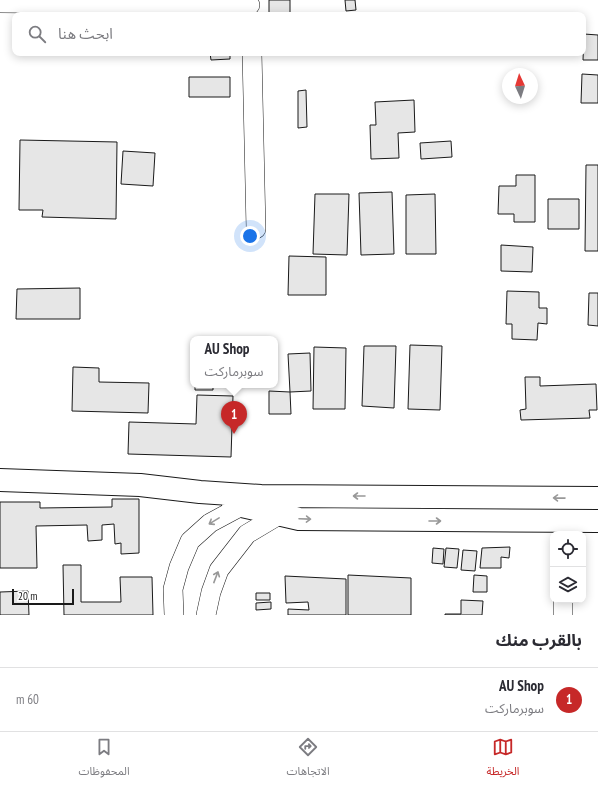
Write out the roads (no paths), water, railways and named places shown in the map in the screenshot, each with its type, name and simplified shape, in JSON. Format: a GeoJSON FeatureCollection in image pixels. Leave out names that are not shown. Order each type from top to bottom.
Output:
{"type":"FeatureCollection","features":[{"type":"Feature","properties":{"kind":"street"},"geometry":{"type":"LineString","coordinates":[[0,2],[26,1],[251,7]]}},
{"type":"Feature","properties":{"kind":"street"},"geometry":{"type":"LineString","coordinates":[[252,56],[256,229]]}},
{"type":"Feature","properties":{"kind":"street"},"geometry":{"type":"LineString","coordinates":[[0,480],[140,485],[200,492],[261,496],[598,498]]}},
{"type":"Feature","properties":{"kind":"street"},"geometry":{"type":"LineString","coordinates":[[200,492],[239,507],[299,519],[564,528],[598,521]]}},
{"type":"Feature","properties":{"kind":"street"},"geometry":{"type":"LineString","coordinates":[[174,615],[173,588],[179,567],[190,541],[210,523],[261,496]]}},
{"type":"Feature","properties":{"kind":"street"},"geometry":{"type":"LineString","coordinates":[[206,615],[211,592],[219,570],[247,534],[279,515],[300,496]]}},
{"type":"Feature","properties":{"kind":"street"},"geometry":{"type":"LineString","coordinates":[[392,496],[392,521]]}},
{"type":"Feature","properties":{"kind":"street"},"geometry":{"type":"LineString","coordinates":[[563,603],[563,615]]}},
{"type":"Feature","properties":{"kind":"place","name":"AU Shop"},"geometry":{"type":"Point","coordinates":[234,434]}}]}
